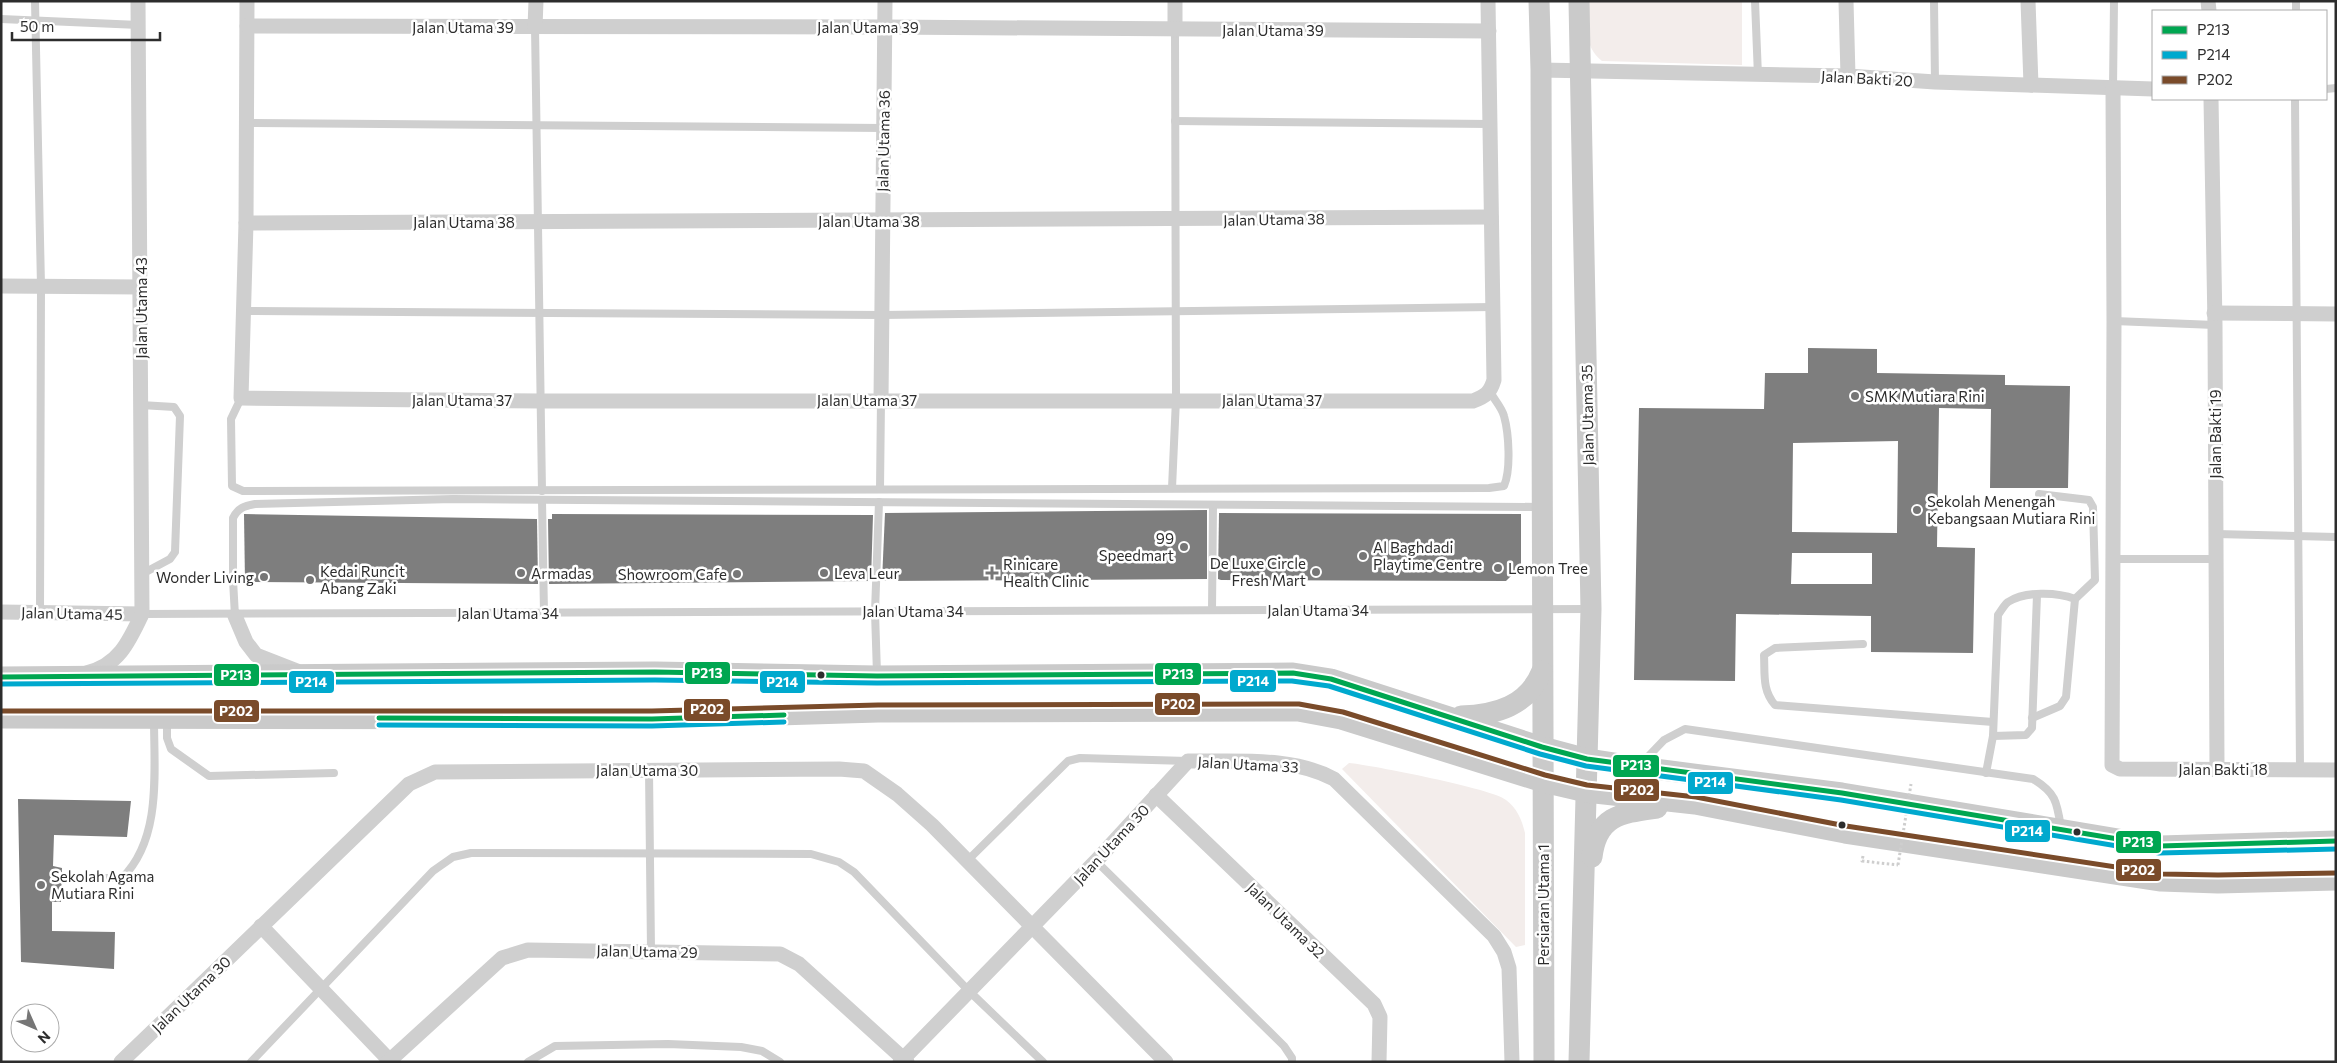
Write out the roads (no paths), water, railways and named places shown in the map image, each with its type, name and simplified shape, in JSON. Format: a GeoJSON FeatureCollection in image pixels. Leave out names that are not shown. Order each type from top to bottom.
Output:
{"type":"FeatureCollection","features":[{"type":"Feature","properties":{"kind":"street","name":"Jalan Utama 43"},"geometry":{"type":"LineString","coordinates":[[138,1],[142,614]]}},
{"type":"Feature","properties":{"kind":"street"},"geometry":{"type":"LineString","coordinates":[[241,398],[246,223],[247,1]]}},
{"type":"Feature","properties":{"kind":"street"},"geometry":{"type":"LineString","coordinates":[[535,27],[536,1]]}},
{"type":"Feature","properties":{"kind":"street","name":"Jalan Utama 36"},"geometry":{"type":"LineString","coordinates":[[881,400],[885,1]]}},
{"type":"Feature","properties":{"kind":"street"},"geometry":{"type":"LineString","coordinates":[[1175,1],[1175,30]]}},
{"type":"Feature","properties":{"kind":"street"},"geometry":{"type":"LineString","coordinates":[[1488,1],[1494,380],[1490,392]]}},
{"type":"Feature","properties":{"kind":"street"},"geometry":{"type":"LineString","coordinates":[[1539,1],[1541,70],[1542,747]]}},
{"type":"Feature","properties":{"kind":"street","name":"Jalan Utama 35"},"geometry":{"type":"LineString","coordinates":[[1579,1],[1591,609],[1587,759]]}},
{"type":"Feature","properties":{"kind":"street"},"geometry":{"type":"LineString","coordinates":[[1846,1],[1848,76]]}},
{"type":"Feature","properties":{"kind":"street"},"geometry":{"type":"LineString","coordinates":[[2028,1],[2031,85]]}},
{"type":"Feature","properties":{"kind":"street","name":"Jalan Utama 39"},"geometry":{"type":"LineString","coordinates":[[247,26],[884,27],[1489,31]]}},
{"type":"Feature","properties":{"kind":"street"},"geometry":{"type":"LineString","coordinates":[[1541,70],[1581,72]]}},
{"type":"Feature","properties":{"kind":"street","name":"Jalan Bakti 20"},"geometry":{"type":"LineString","coordinates":[[1581,72],[1848,76],[1935,82],[2152,89]]}},
{"type":"Feature","properties":{"kind":"street"},"geometry":{"type":"LineString","coordinates":[[2113,88],[2113,559]]}},
{"type":"Feature","properties":{"kind":"street","name":"Jalan Bakti 19"},"geometry":{"type":"LineString","coordinates":[[2211,100],[2215,319],[2217,769]]}},
{"type":"Feature","properties":{"kind":"street","name":"Jalan Utama 38"},"geometry":{"type":"LineString","coordinates":[[246,223],[1491,217]]}},
{"type":"Feature","properties":{"kind":"street"},"geometry":{"type":"LineString","coordinates":[[1,286],[140,287]]}},
{"type":"Feature","properties":{"kind":"street"},"geometry":{"type":"LineString","coordinates":[[2215,319],[2295,314],[2336,314]]}},
{"type":"Feature","properties":{"kind":"street","name":"Jalan Utama 37"},"geometry":{"type":"LineString","coordinates":[[241,398],[541,401],[1176,399],[1473,401],[1484,397],[1490,392]]}},
{"type":"Feature","properties":{"kind":"street","name":"Jalan Bakti 18"},"geometry":{"type":"LineString","coordinates":[[2113,559],[2112,765],[2120,769],[2336,770]]}},
{"type":"Feature","properties":{"kind":"street","name":"Jalan Utama 45"},"geometry":{"type":"LineString","coordinates":[[1,612],[142,614]]}},
{"type":"Feature","properties":{"kind":"street"},"geometry":{"type":"LineString","coordinates":[[69,676],[97,670],[112,660],[126,647],[142,614]]}},
{"type":"Feature","properties":{"kind":"street"},"geometry":{"type":"LineString","coordinates":[[236,616],[246,642],[256,655],[306,674]]}},
{"type":"Feature","properties":{"kind":"street"},"geometry":{"type":"LineString","coordinates":[[1451,717],[1484,716],[1517,703],[1536,685],[1542,671]]}},
{"type":"Feature","properties":{"kind":"street"},"geometry":{"type":"LineString","coordinates":[[1,677],[655,672],[877,676],[1293,673],[1331,679],[1542,747],[1587,759],[1842,793],[2160,846],[2336,841]]}},
{"type":"Feature","properties":{"kind":"street"},"geometry":{"type":"LineString","coordinates":[[1,718],[652,719],[878,712],[1298,711],[1341,719],[1542,782],[1586,792],[1695,804],[1845,832],[2161,881],[2218,883],[2336,880]]}},
{"type":"Feature","properties":{"kind":"street","name":"Persiaran Utama 1"},"geometry":{"type":"LineString","coordinates":[[1542,747],[1544,1062]]}},
{"type":"Feature","properties":{"kind":"street"},"geometry":{"type":"LineString","coordinates":[[1579,1062],[1587,759]]}},
{"type":"Feature","properties":{"kind":"street","name":"Jalan Utama 30"},"geometry":{"type":"LineString","coordinates":[[903,1060],[1096,861],[1188,761]]}},
{"type":"Feature","properties":{"kind":"street","name":"Jalan Utama 33"},"geometry":{"type":"LineString","coordinates":[[1188,761],[1275,763],[1316,769],[1334,779],[1494,936],[1504,952],[1509,968],[1512,1062]]}},
{"type":"Feature","properties":{"kind":"street","name":"Jalan Utama 30"},"geometry":{"type":"LineString","coordinates":[[121,1062],[409,784],[435,772],[649,770],[864,771],[897,794],[967,861],[1166,1062]]}},
{"type":"Feature","properties":{"kind":"street","name":"Jalan Utama 32"},"geometry":{"type":"LineString","coordinates":[[1156,795],[1374,1004],[1380,1017],[1379,1062]]}},
{"type":"Feature","properties":{"kind":"street"},"geometry":{"type":"LineString","coordinates":[[1582,944],[1594,842],[1603,826],[1614,816],[1628,812],[1695,804]]}},
{"type":"Feature","properties":{"kind":"street"},"geometry":{"type":"LineString","coordinates":[[261,926],[389,1061]]}},
{"type":"Feature","properties":{"kind":"street","name":"Jalan Utama 29"},"geometry":{"type":"LineString","coordinates":[[389,1061],[502,958],[528,950],[780,954],[799,964],[903,1060]]}},
{"type":"Feature","properties":{"kind":"lane"},"geometry":{"type":"LineString","coordinates":[[35,1],[41,286],[40,612]]}},
{"type":"Feature","properties":{"kind":"lane"},"geometry":{"type":"LineString","coordinates":[[1755,1],[1758,76]]}},
{"type":"Feature","properties":{"kind":"lane"},"geometry":{"type":"LineString","coordinates":[[1934,1],[1935,82]]}},
{"type":"Feature","properties":{"kind":"lane"},"geometry":{"type":"LineString","coordinates":[[2113,88],[2114,1]]}},
{"type":"Feature","properties":{"kind":"lane"},"geometry":{"type":"LineString","coordinates":[[1,19],[139,25]]}},
{"type":"Feature","properties":{"kind":"lane"},"geometry":{"type":"LineString","coordinates":[[535,27],[542,491]]}},
{"type":"Feature","properties":{"kind":"lane"},"geometry":{"type":"LineString","coordinates":[[1172,488],[1176,399],[1175,30]]}},
{"type":"Feature","properties":{"kind":"lane"},"geometry":{"type":"LineString","coordinates":[[2295,100],[2295,314],[2300,770]]}},
{"type":"Feature","properties":{"kind":"lane"},"geometry":{"type":"LineString","coordinates":[[1175,121],[1490,124]]}},
{"type":"Feature","properties":{"kind":"lane"},"geometry":{"type":"LineString","coordinates":[[247,123],[884,128]]}},
{"type":"Feature","properties":{"kind":"lane"},"geometry":{"type":"LineString","coordinates":[[244,311],[882,315],[1493,307]]}},
{"type":"Feature","properties":{"kind":"lane"},"geometry":{"type":"LineString","coordinates":[[2114,321],[2215,319]]}},
{"type":"Feature","properties":{"kind":"lane"},"geometry":{"type":"LineString","coordinates":[[241,398],[231,419],[232,486],[244,491],[1489,488],[1504,486],[1509,466],[1504,415],[1490,392]]}},
{"type":"Feature","properties":{"kind":"lane"},"geometry":{"type":"LineString","coordinates":[[880,489],[881,400]]}},
{"type":"Feature","properties":{"kind":"lane"},"geometry":{"type":"LineString","coordinates":[[141,405],[174,407],[180,416],[175,552],[170,559],[142,574]]}},
{"type":"Feature","properties":{"kind":"lane"},"geometry":{"type":"LineString","coordinates":[[2032,718],[2060,706],[2066,697],[2075,599],[2095,580],[2093,507],[2089,500],[2039,494]]}},
{"type":"Feature","properties":{"kind":"lane"},"geometry":{"type":"LineString","coordinates":[[236,616],[232,580],[233,518],[237,511],[244,506],[255,504],[443,499],[1541,507]]}},
{"type":"Feature","properties":{"kind":"lane"},"geometry":{"type":"LineString","coordinates":[[542,500],[544,613]]}},
{"type":"Feature","properties":{"kind":"lane"},"geometry":{"type":"LineString","coordinates":[[877,676],[876,612],[879,502]]}},
{"type":"Feature","properties":{"kind":"lane"},"geometry":{"type":"LineString","coordinates":[[1212,610],[1213,506]]}},
{"type":"Feature","properties":{"kind":"lane"},"geometry":{"type":"LineString","coordinates":[[2216,534],[2336,537]]}},
{"type":"Feature","properties":{"kind":"lane"},"geometry":{"type":"LineString","coordinates":[[2113,559],[2216,559]]}},
{"type":"Feature","properties":{"kind":"lane"},"geometry":{"type":"LineString","coordinates":[[1986,773],[1993,736],[1998,615],[2007,603],[2026,596],[2061,594],[2075,599]]}},
{"type":"Feature","properties":{"kind":"lane"},"geometry":{"type":"LineString","coordinates":[[1993,736],[2026,735],[2032,728],[2037,595]]}},
{"type":"Feature","properties":{"kind":"lane","name":"Jalan Utama 34"},"geometry":{"type":"LineString","coordinates":[[142,614],[236,616],[1591,609]]}},
{"type":"Feature","properties":{"kind":"lane"},"geometry":{"type":"LineString","coordinates":[[1862,644],[1775,648],[1764,655],[1764,680],[1767,696],[1776,705],[1993,722]]}},
{"type":"Feature","properties":{"kind":"lane"},"geometry":{"type":"LineString","coordinates":[[160,717],[171,749],[209,776],[334,773]]}},
{"type":"Feature","properties":{"kind":"lane"},"geometry":{"type":"LineString","coordinates":[[77,878],[122,878],[135,865],[144,848],[149,829],[160,717]]}},
{"type":"Feature","properties":{"kind":"lane"},"geometry":{"type":"LineString","coordinates":[[1638,767],[1655,747],[1684,728],[2033,779],[2047,788],[2057,801],[2062,829]]}},
{"type":"Feature","properties":{"kind":"lane","name":"Jalan Utama 33"},"geometry":{"type":"LineString","coordinates":[[967,861],[1068,761],[1080,758],[1188,761]]}},
{"type":"Feature","properties":{"kind":"lane"},"geometry":{"type":"LineString","coordinates":[[649,770],[652,951]]}},
{"type":"Feature","properties":{"kind":"lane"},"geometry":{"type":"LineString","coordinates":[[251,1062],[434,871],[453,857],[471,853],[811,854],[839,862],[854,872],[1042,1062]]}},
{"type":"Feature","properties":{"kind":"lane"},"geometry":{"type":"LineString","coordinates":[[1096,861],[1284,1046],[1292,1058],[1292,1062]]}},
{"type":"Feature","properties":{"kind":"lane"},"geometry":{"type":"LineString","coordinates":[[528,1062],[555,1046],[668,1044],[741,1047],[762,1050],[780,1062]]}},
{"type":"Feature","properties":{"kind":"place","name":"SMK Mutiara Rini"},"geometry":{"type":"Point","coordinates":[1855,396]}},
{"type":"Feature","properties":{"kind":"place","name":"Sekolah Menengah Kebangsaan Mutiara Rini"},"geometry":{"type":"Point","coordinates":[1917,510]}},
{"type":"Feature","properties":{"kind":"place","name":"99 Speedmart"},"geometry":{"type":"Point","coordinates":[1184,547]}},
{"type":"Feature","properties":{"kind":"place","name":"Al Baghdadi Playtime Centre"},"geometry":{"type":"Point","coordinates":[1363,556]}},
{"type":"Feature","properties":{"kind":"place","name":"Lemon Tree"},"geometry":{"type":"Point","coordinates":[1498,568]}},
{"type":"Feature","properties":{"kind":"place","name":"De Luxe Circle Fresh Mart"},"geometry":{"type":"Point","coordinates":[1316,572]}},
{"type":"Feature","properties":{"kind":"place","name":"Armadas"},"geometry":{"type":"Point","coordinates":[521,573]}},
{"type":"Feature","properties":{"kind":"place","name":"Leva Leur"},"geometry":{"type":"Point","coordinates":[824,573]}},
{"type":"Feature","properties":{"kind":"place","name":"Rinicare Health Clinic"},"geometry":{"type":"Point","coordinates":[992,573]}},
{"type":"Feature","properties":{"kind":"place","name":"Showroom Cafe"},"geometry":{"type":"Point","coordinates":[737,574]}},
{"type":"Feature","properties":{"kind":"place","name":"Wonder Living"},"geometry":{"type":"Point","coordinates":[264,577]}},
{"type":"Feature","properties":{"kind":"place","name":"Kedai Runcit Abang Zaki"},"geometry":{"type":"Point","coordinates":[310,580]}},
{"type":"Feature","properties":{"kind":"place","name":"Sekolah Agama Mutiara Rini"},"geometry":{"type":"Point","coordinates":[41,885]}}]}
